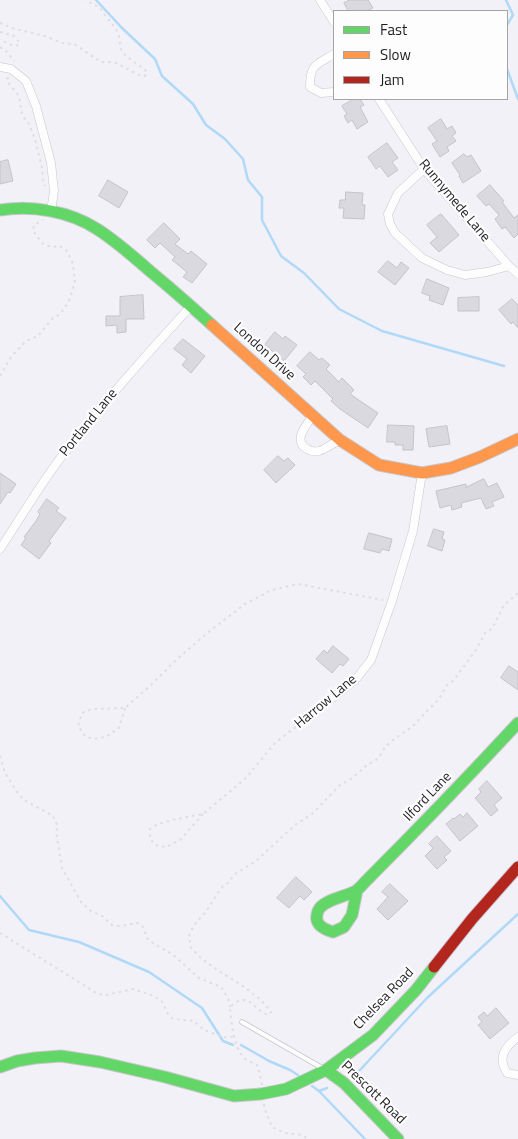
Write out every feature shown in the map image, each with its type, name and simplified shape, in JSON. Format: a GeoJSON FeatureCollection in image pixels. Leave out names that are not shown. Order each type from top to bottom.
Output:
{"type":"FeatureCollection","features":[{"type":"Feature","properties":{"kind":"street"},"geometry":{"type":"LineString","coordinates":[[320,0],[333,20]]}},
{"type":"Feature","properties":{"kind":"street"},"geometry":{"type":"LineString","coordinates":[[333,55],[314,66],[310,75],[310,87],[321,93],[333,92]]}},
{"type":"Feature","properties":{"kind":"street"},"geometry":{"type":"LineString","coordinates":[[0,67],[11,70],[26,81],[36,106],[51,163],[54,191],[47,213]]}},
{"type":"Feature","properties":{"kind":"street","name":"Runnymede Lane"},"geometry":{"type":"LineString","coordinates":[[380,100],[424,169],[518,274]]}},
{"type":"Feature","properties":{"kind":"street"},"geometry":{"type":"LineString","coordinates":[[424,169],[398,193],[388,214],[390,224],[395,233],[422,258],[447,270],[465,275],[488,272],[509,266]]}},
{"type":"Feature","properties":{"kind":"street","name":"London Drive"},"geometry":{"type":"LineString","coordinates":[[0,210],[14,208],[74,218],[96,228],[121,246],[191,306],[340,440],[379,465],[422,473],[451,468],[518,439]]}},
{"type":"Feature","properties":{"kind":"street","name":"Portland Lane"},"geometry":{"type":"LineString","coordinates":[[0,549],[59,461],[98,411],[134,367],[191,306]]}},
{"type":"Feature","properties":{"kind":"street"},"geometry":{"type":"LineString","coordinates":[[313,415],[300,434],[304,447],[318,452],[340,440]]}},
{"type":"Feature","properties":{"kind":"street","name":"Harrow Lane"},"geometry":{"type":"LineString","coordinates":[[330,700],[356,679],[371,660],[392,601],[413,531],[422,473]]}},
{"type":"Feature","properties":{"kind":"street","name":"Ilford Lane"},"geometry":{"type":"LineString","coordinates":[[357,890],[429,818],[518,723]]}},
{"type":"Feature","properties":{"kind":"street","name":"Chelsea Road"},"geometry":{"type":"LineString","coordinates":[[1,1065],[35,1058],[61,1056],[100,1062],[157,1075],[234,1096],[262,1094],[286,1089],[326,1070],[373,1035],[416,990],[472,919],[518,867]]}},
{"type":"Feature","properties":{"kind":"street"},"geometry":{"type":"LineString","coordinates":[[518,1037],[509,1044],[502,1060],[506,1073],[518,1075]]}},
{"type":"Feature","properties":{"kind":"street","name":"Prescott Road"},"geometry":{"type":"LineString","coordinates":[[326,1070],[344,1083],[398,1139]]}},
{"type":"Feature","properties":{"kind":"lane"},"geometry":{"type":"LineString","coordinates":[[242,1022],[326,1070]]}},
{"type":"Feature","properties":{"kind":"path"},"geometry":{"type":"LineString","coordinates":[[0,23],[62,43],[74,44],[102,62],[116,63],[141,76],[146,75],[144,69],[121,50],[118,32],[99,7],[85,0]]}},
{"type":"Feature","properties":{"kind":"path"},"geometry":{"type":"LineString","coordinates":[[0,32],[14,36],[19,45],[14,46],[0,40]]}},
{"type":"Feature","properties":{"kind":"path"},"geometry":{"type":"LineString","coordinates":[[0,47],[12,58],[13,66]]}},
{"type":"Feature","properties":{"kind":"path"},"geometry":{"type":"LineString","coordinates":[[9,73],[7,81],[19,96],[22,115],[29,124],[35,140],[45,187]]}},
{"type":"Feature","properties":{"kind":"path"},"geometry":{"type":"LineString","coordinates":[[0,376],[11,358],[26,341],[38,336],[52,319],[60,314],[68,302],[76,283],[73,264],[67,251],[60,246],[52,247],[43,244],[33,231],[34,225],[42,220],[47,213]]}},
{"type":"Feature","properties":{"kind":"path"},"geometry":{"type":"LineString","coordinates":[[125,708],[92,709],[82,713],[78,726],[85,736],[93,739],[106,737],[119,728],[125,708],[176,660],[245,604],[272,590],[298,584],[392,601]]}},
{"type":"Feature","properties":{"kind":"path"},"geometry":{"type":"LineString","coordinates":[[230,1007],[235,1002],[242,1000],[250,1001],[264,1013],[269,1015],[271,1012],[268,1007],[243,986],[216,970],[192,948],[189,936],[194,925],[205,913],[222,887],[235,874],[256,861],[295,825],[312,814],[340,785],[351,779],[380,756],[385,747],[412,727],[439,699],[447,685],[453,681],[476,650],[485,633],[492,629],[504,605],[518,592]]}},
{"type":"Feature","properties":{"kind":"path","name":"Harrow Lane"},"geometry":{"type":"LineString","coordinates":[[203,814],[158,824],[150,829],[150,838],[156,845],[166,847],[180,840],[203,814],[245,779],[275,743],[330,700]]}},
{"type":"Feature","properties":{"kind":"path"},"geometry":{"type":"LineString","coordinates":[[0,756],[5,773],[19,795],[53,816],[58,827],[56,831],[62,868],[81,902],[112,925],[120,926],[138,923],[143,926],[148,940],[172,954],[199,978],[221,987],[228,998],[232,1031],[240,1052],[244,1058],[258,1066],[262,1086]]}},
{"type":"Feature","properties":{"kind":"path"},"geometry":{"type":"LineString","coordinates":[[0,933],[98,994],[106,995],[132,990],[149,994],[161,1000],[168,1014],[173,1019],[194,1021],[204,1030],[220,1036],[228,1038],[234,1036]]}},
{"type":"Feature","properties":{"kind":"path"},"geometry":{"type":"LineString","coordinates":[[264,1101],[265,1110],[272,1127],[285,1133],[302,1134],[308,1139]]}},
{"type":"Feature","properties":{"kind":"building"},"geometry":{"type":"Polygon","coordinates":[[[350,0],[368,0],[373,8],[368,10],[348,10],[344,3],[350,0]]]}},
{"type":"Feature","properties":{"kind":"building"},"geometry":{"type":"Polygon","coordinates":[[[352,100],[361,100],[364,105],[360,107],[368,122],[357,129],[352,120],[348,123],[344,116],[347,114],[342,106],[352,100]]]}},
{"type":"Feature","properties":{"kind":"building"},"geometry":{"type":"Polygon","coordinates":[[[441,119],[447,129],[452,126],[456,133],[452,136],[456,141],[447,147],[449,151],[440,157],[432,144],[437,141],[428,128],[441,119]]]}},
{"type":"Feature","properties":{"kind":"building"},"geometry":{"type":"Polygon","coordinates":[[[387,143],[398,158],[392,162],[398,170],[388,177],[380,166],[376,169],[368,157],[387,143]]]}},
{"type":"Feature","properties":{"kind":"building"},"geometry":{"type":"Polygon","coordinates":[[[464,154],[467,157],[471,155],[481,171],[463,183],[452,163],[464,154]]]}},
{"type":"Feature","properties":{"kind":"building"},"geometry":{"type":"Polygon","coordinates":[[[8,160],[13,181],[0,184],[0,162],[8,160]]]}},
{"type":"Feature","properties":{"kind":"building"},"geometry":{"type":"Polygon","coordinates":[[[108,180],[128,192],[119,208],[99,196],[108,180]]]}},
{"type":"Feature","properties":{"kind":"building"},"geometry":{"type":"Polygon","coordinates":[[[490,185],[504,201],[502,202],[514,218],[518,215],[518,234],[514,238],[505,227],[502,229],[495,219],[499,215],[489,204],[486,206],[477,196],[490,185]]]}},
{"type":"Feature","properties":{"kind":"building"},"geometry":{"type":"Polygon","coordinates":[[[346,192],[363,193],[362,205],[365,205],[364,219],[343,218],[344,208],[339,208],[340,200],[345,200],[346,192]]]}},
{"type":"Feature","properties":{"kind":"building"},"geometry":{"type":"Polygon","coordinates":[[[441,214],[459,235],[439,252],[430,243],[437,237],[427,225],[441,214]]]}},
{"type":"Feature","properties":{"kind":"building"},"geometry":{"type":"Polygon","coordinates":[[[164,223],[180,239],[175,244],[188,254],[191,251],[207,264],[192,283],[183,277],[187,272],[172,260],[175,257],[160,243],[155,248],[147,240],[164,223]]]}},
{"type":"Feature","properties":{"kind":"building"},"geometry":{"type":"Polygon","coordinates":[[[388,261],[397,268],[401,262],[409,268],[395,285],[378,272],[388,261]]]}},
{"type":"Feature","properties":{"kind":"building"},"geometry":{"type":"Polygon","coordinates":[[[427,279],[449,288],[443,305],[429,300],[430,296],[422,293],[427,279]]]}},
{"type":"Feature","properties":{"kind":"building"},"geometry":{"type":"Polygon","coordinates":[[[143,295],[144,319],[126,319],[126,332],[117,333],[117,325],[106,326],[106,316],[120,316],[120,297],[143,295]]]}},
{"type":"Feature","properties":{"kind":"building"},"geometry":{"type":"Polygon","coordinates":[[[479,297],[479,311],[458,311],[458,298],[479,297]]]}},
{"type":"Feature","properties":{"kind":"building"},"geometry":{"type":"Polygon","coordinates":[[[512,299],[518,305],[518,328],[513,322],[511,324],[499,310],[512,299]]]}},
{"type":"Feature","properties":{"kind":"building"},"geometry":{"type":"Polygon","coordinates":[[[275,332],[283,339],[285,336],[297,345],[284,361],[265,345],[275,332]]]}},
{"type":"Feature","properties":{"kind":"building"},"geometry":{"type":"Polygon","coordinates":[[[183,339],[205,356],[191,373],[182,365],[187,359],[174,349],[183,339]]]}},
{"type":"Feature","properties":{"kind":"building"},"geometry":{"type":"Polygon","coordinates":[[[310,352],[319,360],[322,358],[330,365],[326,369],[339,382],[342,378],[354,390],[350,394],[378,413],[368,428],[340,409],[315,381],[311,385],[303,377],[306,374],[297,366],[310,352]]]}},
{"type":"Feature","properties":{"kind":"building"},"geometry":{"type":"Polygon","coordinates":[[[388,425],[414,426],[413,450],[403,450],[403,445],[387,442],[388,425]]]}},
{"type":"Feature","properties":{"kind":"building"},"geometry":{"type":"Polygon","coordinates":[[[447,426],[450,444],[429,447],[426,429],[447,426]]]}},
{"type":"Feature","properties":{"kind":"building"},"geometry":{"type":"Polygon","coordinates":[[[278,456],[284,461],[288,458],[295,465],[276,483],[264,470],[278,456]]]}},
{"type":"Feature","properties":{"kind":"building"},"geometry":{"type":"Polygon","coordinates":[[[0,473],[16,484],[0,504],[0,473]]]}},
{"type":"Feature","properties":{"kind":"building"},"geometry":{"type":"Polygon","coordinates":[[[484,479],[488,487],[497,483],[504,497],[492,502],[494,506],[486,509],[481,498],[461,503],[462,507],[452,510],[451,505],[440,508],[436,491],[466,484],[466,487],[484,479]]]}},
{"type":"Feature","properties":{"kind":"building"},"geometry":{"type":"Polygon","coordinates":[[[47,499],[59,508],[56,511],[66,518],[49,541],[51,543],[39,559],[21,545],[47,499]]]}},
{"type":"Feature","properties":{"kind":"building"},"geometry":{"type":"Polygon","coordinates":[[[434,529],[444,532],[442,539],[445,540],[442,551],[428,546],[434,529]]]}},
{"type":"Feature","properties":{"kind":"building"},"geometry":{"type":"Polygon","coordinates":[[[369,533],[392,539],[389,551],[382,549],[380,553],[364,549],[369,533]]]}},
{"type":"Feature","properties":{"kind":"building"},"geometry":{"type":"Polygon","coordinates":[[[333,646],[349,659],[343,666],[340,664],[332,673],[316,659],[324,650],[327,653],[333,646]]]}},
{"type":"Feature","properties":{"kind":"building"},"geometry":{"type":"Polygon","coordinates":[[[509,666],[518,672],[518,690],[501,678],[509,666]]]}},
{"type":"Feature","properties":{"kind":"building"},"geometry":{"type":"Polygon","coordinates":[[[487,781],[502,798],[494,805],[498,810],[491,816],[475,798],[481,792],[479,789],[487,781]]]}},
{"type":"Feature","properties":{"kind":"building"},"geometry":{"type":"Polygon","coordinates":[[[467,813],[478,826],[460,841],[446,824],[460,814],[463,817],[467,813]]]}},
{"type":"Feature","properties":{"kind":"building"},"geometry":{"type":"Polygon","coordinates":[[[437,836],[451,851],[444,857],[447,860],[437,869],[425,856],[433,848],[429,844],[437,836]]]}},
{"type":"Feature","properties":{"kind":"building"},"geometry":{"type":"Polygon","coordinates":[[[296,877],[312,892],[304,900],[300,896],[289,908],[277,898],[296,877]]]}},
{"type":"Feature","properties":{"kind":"building"},"geometry":{"type":"Polygon","coordinates":[[[390,884],[408,901],[388,920],[377,909],[388,897],[382,892],[390,884]]]}},
{"type":"Feature","properties":{"kind":"building"},"geometry":{"type":"Polygon","coordinates":[[[496,1008],[509,1023],[490,1039],[478,1025],[482,1022],[478,1017],[484,1012],[487,1016],[496,1008]]]}},
{"type":"Feature","properties":{"kind":"waterway"},"geometry":{"type":"LineString","coordinates":[[96,0],[155,59],[162,76],[193,104],[206,125],[225,139],[243,159],[248,180],[262,197],[262,220],[281,256],[304,273],[339,309],[382,331],[504,366]]}},
{"type":"Feature","properties":{"kind":"waterway"},"geometry":{"type":"LineString","coordinates":[[506,0],[513,15],[508,23]]}},
{"type":"Feature","properties":{"kind":"waterway"},"geometry":{"type":"LineString","coordinates":[[508,72],[518,99]]}},
{"type":"Feature","properties":{"kind":"waterway"},"geometry":{"type":"LineString","coordinates":[[0,896],[29,930],[79,942],[149,972],[202,1008],[223,1041],[233,1045]]}},
{"type":"Feature","properties":{"kind":"waterway"},"geometry":{"type":"LineString","coordinates":[[353,1075],[360,1070],[427,998],[518,914]]}},
{"type":"Feature","properties":{"kind":"waterway"},"geometry":{"type":"LineString","coordinates":[[241,1045],[298,1075]]}},
{"type":"Feature","properties":{"kind":"waterway"},"geometry":{"type":"LineString","coordinates":[[312,1086],[365,1139]]}},
{"type":"Feature","properties":{"kind":"waterway"},"geometry":{"type":"LineString","coordinates":[[319,1091],[327,1088]]}},
{"type":"Feature","properties":{"kind":"traffic: fast"},"geometry":{"type":"LineString","coordinates":[[0,210],[37,209],[62,214],[86,223],[125,249],[212,325]]}},
{"type":"Feature","properties":{"kind":"traffic: fast"},"geometry":{"type":"LineString","coordinates":[[357,890],[352,915],[344,927],[333,932],[318,923],[317,916],[321,907],[359,888],[518,723]]}},
{"type":"Feature","properties":{"kind":"traffic: fast"},"geometry":{"type":"LineString","coordinates":[[0,1067],[17,1061],[61,1056],[100,1062],[165,1077],[234,1096],[261,1094],[286,1089],[326,1070],[373,1035],[416,990],[434,967]]}},
{"type":"Feature","properties":{"kind":"traffic: fast"},"geometry":{"type":"LineString","coordinates":[[326,1070],[344,1083],[398,1139]]}},
{"type":"Feature","properties":{"kind":"traffic: slow"},"geometry":{"type":"LineString","coordinates":[[212,325],[340,440],[379,465],[422,473],[451,468],[518,439]]}},
{"type":"Feature","properties":{"kind":"traffic: jam"},"geometry":{"type":"LineString","coordinates":[[434,967],[472,919],[518,867]]}}]}
